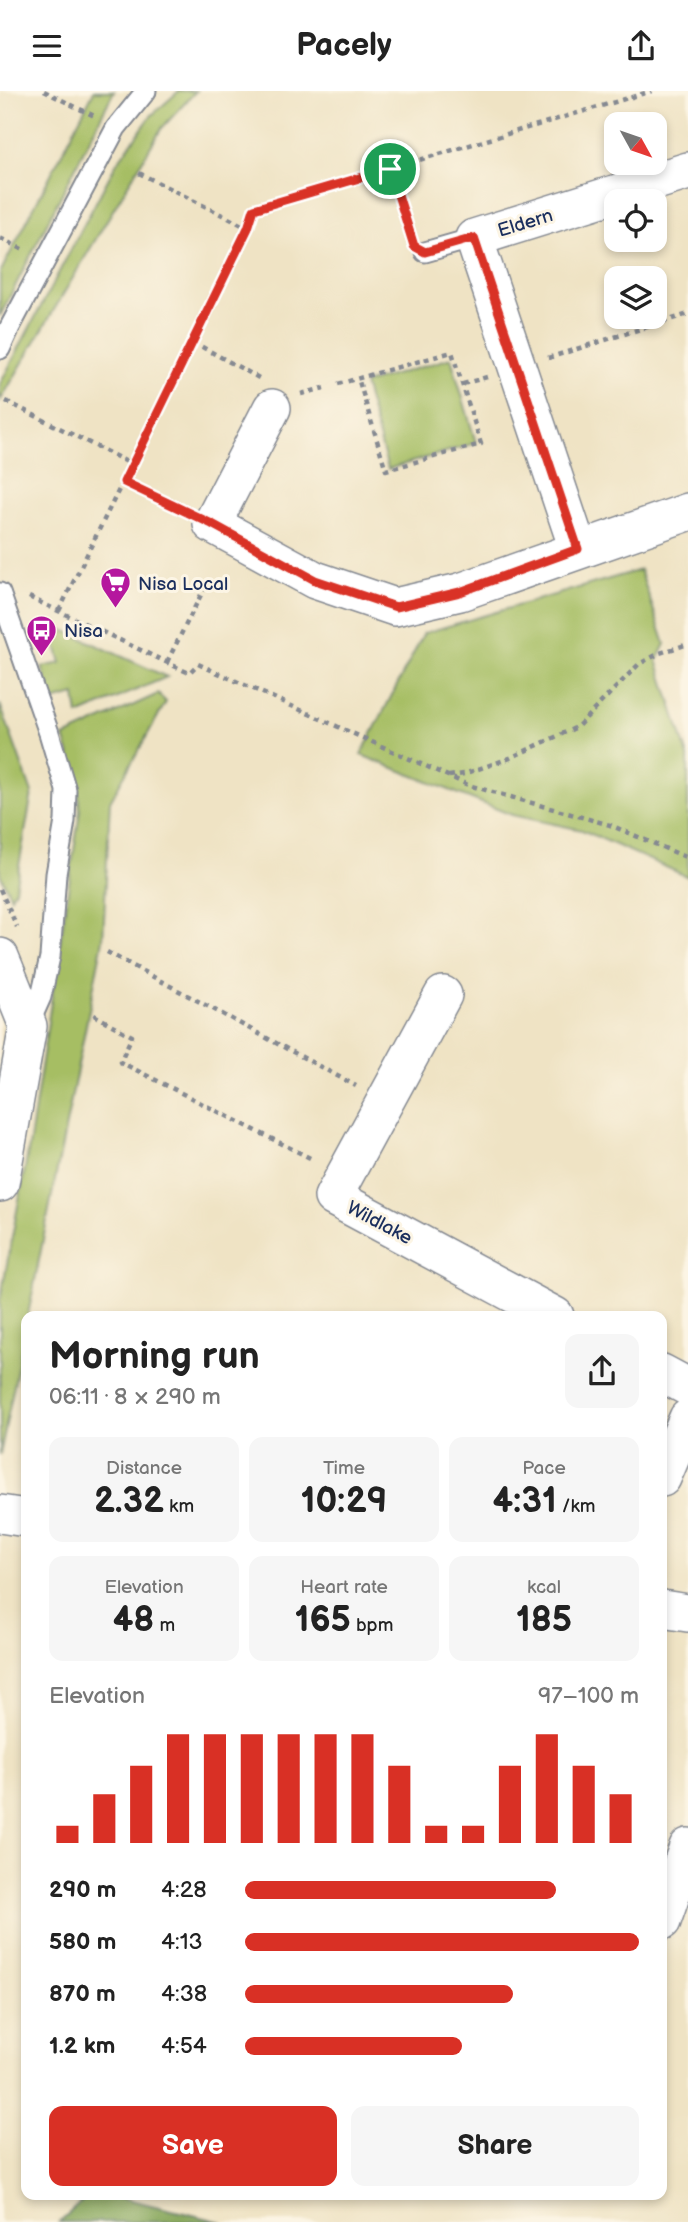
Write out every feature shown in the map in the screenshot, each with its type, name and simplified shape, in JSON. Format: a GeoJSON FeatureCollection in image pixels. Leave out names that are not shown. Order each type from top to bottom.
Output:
{"type":"FeatureCollection","features":[{"type":"Feature","properties":{"kind":"street","name":"Eldern"},"geometry":{"type":"LineString","coordinates":[[578,549],[474,238],[688,171]]}},
{"type":"Feature","properties":{"kind":"street"},"geometry":{"type":"LineString","coordinates":[[272,408],[212,524],[315,580],[396,607],[460,592],[688,512]]}},
{"type":"Feature","properties":{"kind":"street"},"geometry":{"type":"LineString","coordinates":[[0,1183],[7,1104],[28,1025],[9,942]]}},
{"type":"Feature","properties":{"kind":"street","name":"Wildlake"},"geometry":{"type":"LineString","coordinates":[[443,995],[333,1197],[546,1311]]}},
{"type":"Feature","properties":{"kind":"street"},"geometry":{"type":"LineString","coordinates":[[667,1376],[688,1387]]}},
{"type":"Feature","properties":{"kind":"street"},"geometry":{"type":"LineString","coordinates":[[667,1466],[688,1417]]}},
{"type":"Feature","properties":{"kind":"street"},"geometry":{"type":"LineString","coordinates":[[0,1514],[21,1517]]}},
{"type":"Feature","properties":{"kind":"street"},"geometry":{"type":"LineString","coordinates":[[667,1610],[688,1613]]}},
{"type":"Feature","properties":{"kind":"street"},"geometry":{"type":"LineString","coordinates":[[667,1907],[688,1847]]}},
{"type":"Feature","properties":{"kind":"lane"},"geometry":{"type":"LineString","coordinates":[[0,349],[116,128],[146,91]]}},
{"type":"Feature","properties":{"kind":"lane"},"geometry":{"type":"LineString","coordinates":[[425,252],[474,238]]}},
{"type":"Feature","properties":{"kind":"lane"},"geometry":{"type":"LineString","coordinates":[[0,593],[66,790],[50,957],[41,997],[28,1025]]}},
{"type":"Feature","properties":{"kind":"path"},"geometry":{"type":"LineString","coordinates":[[44,91],[116,128]]}},
{"type":"Feature","properties":{"kind":"path"},"geometry":{"type":"LineString","coordinates":[[59,611],[248,228],[254,209],[652,91]]}},
{"type":"Feature","properties":{"kind":"path"},"geometry":{"type":"LineString","coordinates":[[390,169],[414,246],[425,252]]}},
{"type":"Feature","properties":{"kind":"path"},"geometry":{"type":"LineString","coordinates":[[139,173],[248,228]]}},
{"type":"Feature","properties":{"kind":"path"},"geometry":{"type":"LineString","coordinates":[[463,384],[688,314]]}},
{"type":"Feature","properties":{"kind":"path"},"geometry":{"type":"LineString","coordinates":[[338,384],[358,378],[452,352],[481,444],[386,470],[358,378]]}},
{"type":"Feature","properties":{"kind":"path"},"geometry":{"type":"LineString","coordinates":[[6,401],[133,465]]}},
{"type":"Feature","properties":{"kind":"path"},"geometry":{"type":"LineString","coordinates":[[124,482],[212,524]]}},
{"type":"Feature","properties":{"kind":"path"},"geometry":{"type":"LineString","coordinates":[[167,662],[207,583]]}},
{"type":"Feature","properties":{"kind":"path"},"geometry":{"type":"LineString","coordinates":[[20,592],[190,673],[198,664],[468,785],[610,825],[688,857]]}},
{"type":"Feature","properties":{"kind":"path"},"geometry":{"type":"LineString","coordinates":[[449,776],[510,758],[577,727],[639,664],[660,653],[688,644]]}},
{"type":"Feature","properties":{"kind":"path"},"geometry":{"type":"LineString","coordinates":[[0,889],[9,942]]}},
{"type":"Feature","properties":{"kind":"path"},"geometry":{"type":"LineString","coordinates":[[107,952],[385,1102]]}},
{"type":"Feature","properties":{"kind":"path"},"geometry":{"type":"LineString","coordinates":[[94,1016],[131,1036],[120,1062],[345,1175]]}},
{"type":"Feature","properties":{"kind":"green space"},"geometry":{"type":"Polygon","coordinates":[[[94,91],[114,91],[0,316],[0,273],[94,91]]]}},
{"type":"Feature","properties":{"kind":"green space"},"geometry":{"type":"Polygon","coordinates":[[[179,91],[196,91],[161,129],[0,401],[0,384],[116,164],[152,115],[179,91]]]}},
{"type":"Feature","properties":{"kind":"green space"},"geometry":{"type":"Polygon","coordinates":[[[451,358],[476,443],[388,469],[364,384],[451,358]]]}},
{"type":"Feature","properties":{"kind":"green space"},"geometry":{"type":"Polygon","coordinates":[[[640,570],[665,644],[657,660],[688,757],[688,877],[582,830],[512,815],[361,755],[424,633],[640,570]]]}},
{"type":"Feature","properties":{"kind":"green space"},"geometry":{"type":"Polygon","coordinates":[[[50,624],[167,677],[78,715],[75,695],[53,701],[42,667],[61,663],[50,624]]]}},
{"type":"Feature","properties":{"kind":"green space"},"geometry":{"type":"Polygon","coordinates":[[[158,694],[166,702],[110,801],[103,940],[29,1311],[21,1311],[21,1350],[0,1455],[0,1301],[29,1147],[80,811],[76,774],[64,737],[158,694]]]}},
{"type":"Feature","properties":{"kind":"green space"},"geometry":{"type":"Polygon","coordinates":[[[0,704],[32,793],[15,889],[11,897],[0,874],[0,704]]]}},
{"type":"Feature","properties":{"kind":"green space"},"geometry":{"type":"Polygon","coordinates":[[[83,2200],[131,2200],[222,2222],[59,2222],[83,2200]]]}},
{"type":"Feature","properties":{"kind":"place","name":"Nisa Local"},"geometry":{"type":"Point","coordinates":[115,610]}},
{"type":"Feature","properties":{"kind":"place","name":"Nisa"},"geometry":{"type":"Point","coordinates":[41,657]}},
{"type":"Feature","properties":{"kind":"route"},"geometry":{"type":"LineString","coordinates":[[390,169],[414,246],[425,252],[474,238],[578,549],[460,592],[396,607],[315,580],[212,524],[124,482],[248,228],[254,209],[390,169]]}}]}
